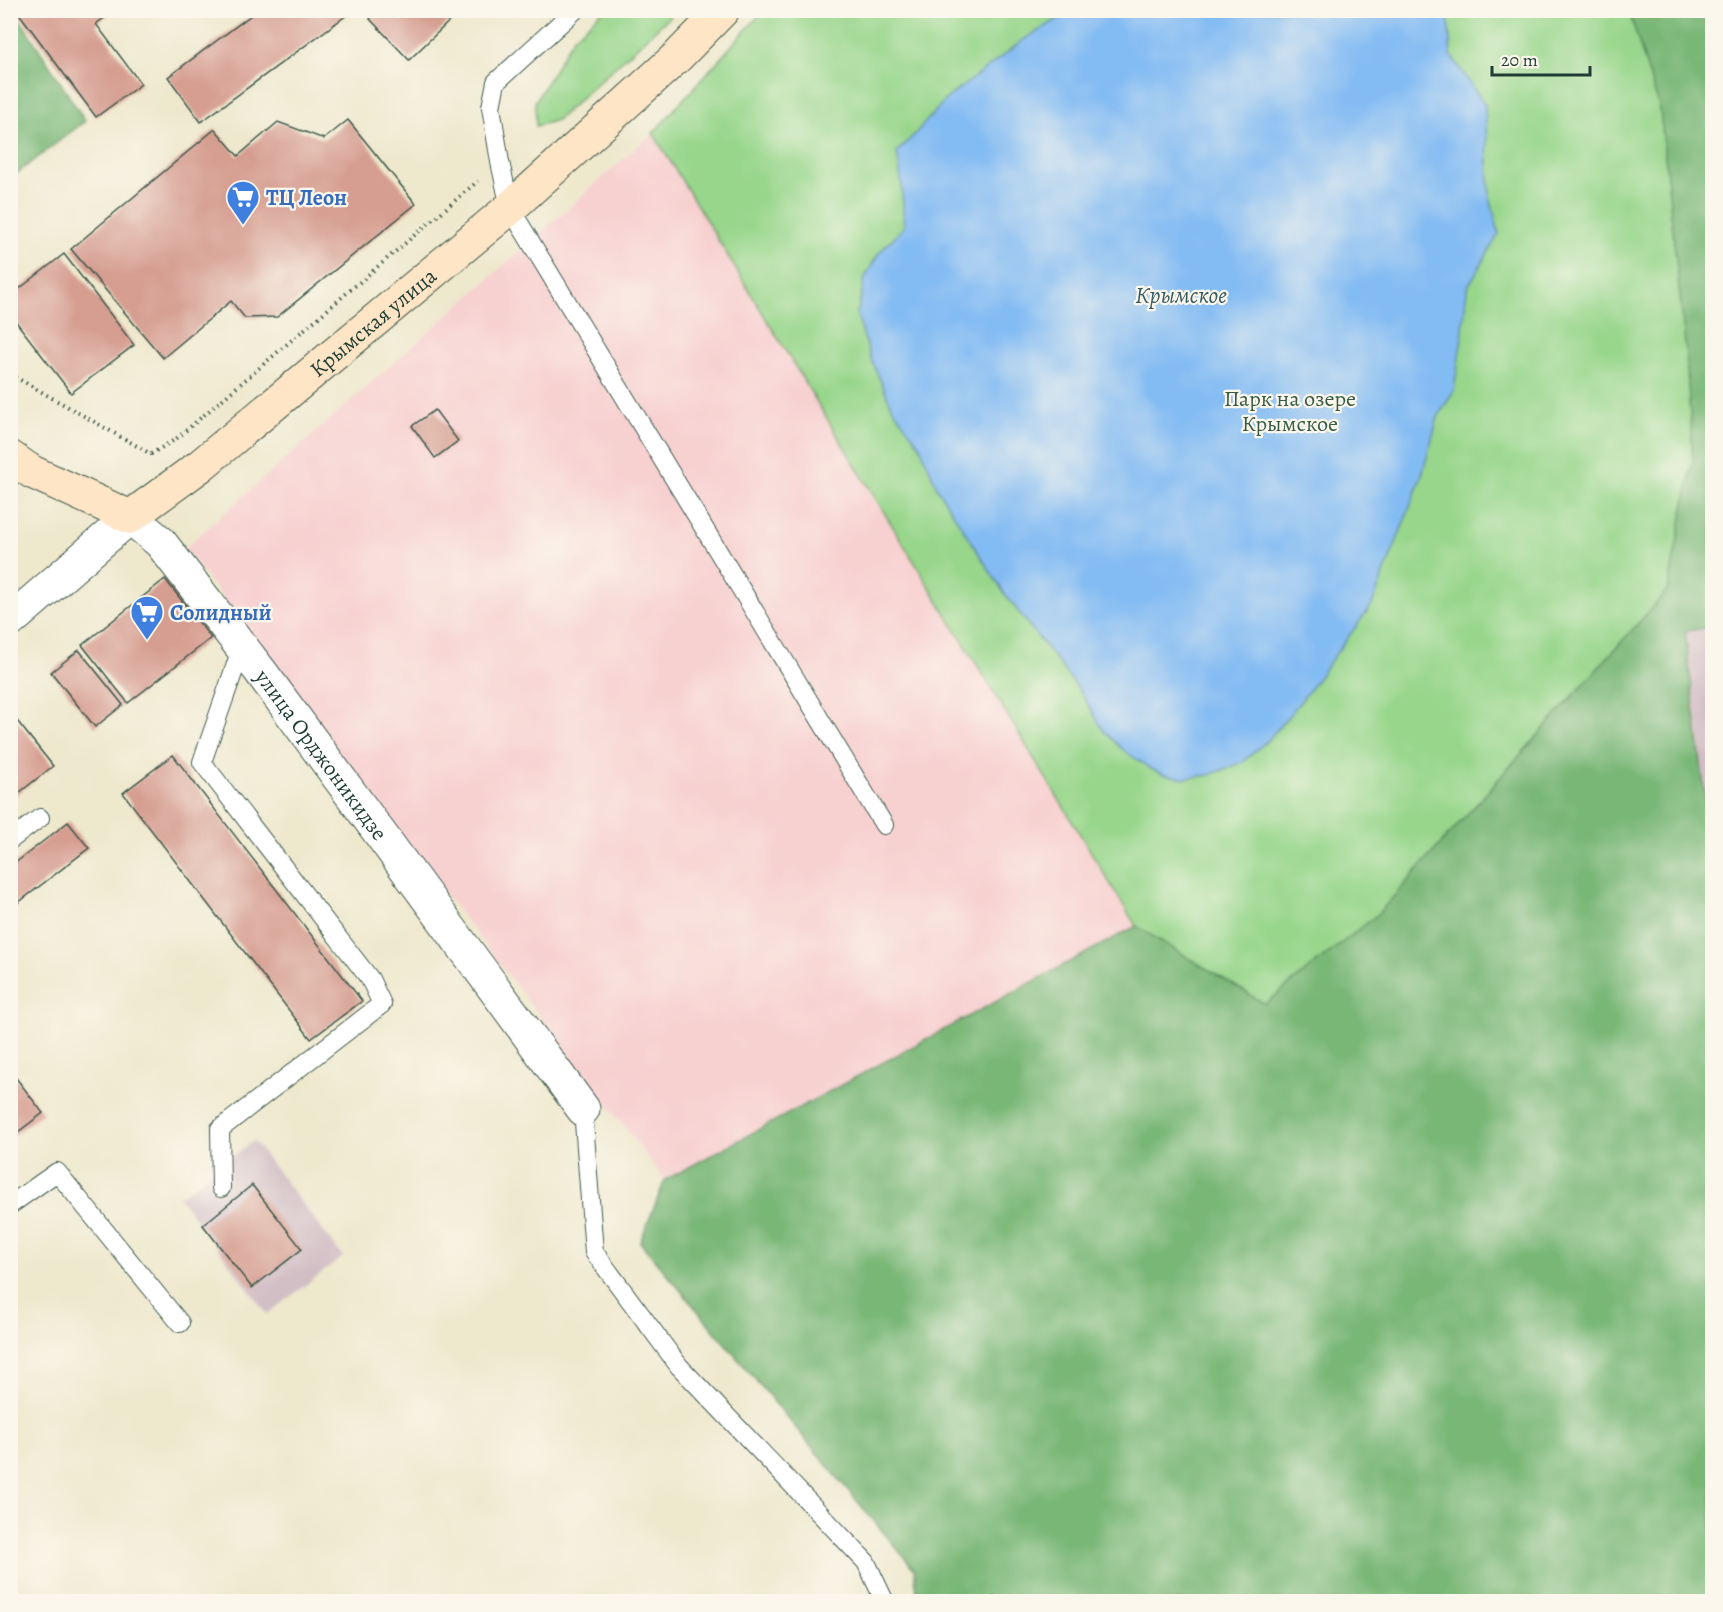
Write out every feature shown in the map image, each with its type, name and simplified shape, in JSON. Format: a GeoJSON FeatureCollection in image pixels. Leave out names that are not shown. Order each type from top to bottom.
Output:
{"type":"FeatureCollection","features":[{"type":"Feature","properties":{"kind":"main road","name":"Крымская улица"},"geometry":{"type":"LineString","coordinates":[[130,517],[200,466],[510,208],[678,56],[723,10]]}},
{"type":"Feature","properties":{"kind":"main road","name":"улица Орджоникидзе"},"geometry":{"type":"LineString","coordinates":[[10,457],[33,472],[130,517]]}},
{"type":"Feature","properties":{"kind":"street","name":"Крымская улица"},"geometry":{"type":"LineString","coordinates":[[10,621],[130,517]]}},
{"type":"Feature","properties":{"kind":"street","name":"улица Орджоникидзе"},"geometry":{"type":"LineString","coordinates":[[130,517],[160,542],[242,647],[583,1108]]}},
{"type":"Feature","properties":{"kind":"lane"},"geometry":{"type":"LineString","coordinates":[[574,10],[496,82],[491,106],[510,208],[884,825]]}},
{"type":"Feature","properties":{"kind":"lane"},"geometry":{"type":"LineString","coordinates":[[221,1188],[220,1130],[382,1004],[370,979],[202,762],[242,647]]}},
{"type":"Feature","properties":{"kind":"lane"},"geometry":{"type":"LineString","coordinates":[[10,840],[40,818]]}},
{"type":"Feature","properties":{"kind":"lane"},"geometry":{"type":"LineString","coordinates":[[583,1108],[594,1252],[679,1366],[866,1562],[885,1602]]}},
{"type":"Feature","properties":{"kind":"lane"},"geometry":{"type":"LineString","coordinates":[[10,1205],[57,1172],[180,1323]]}},
{"type":"Feature","properties":{"kind":"path"},"geometry":{"type":"LineString","coordinates":[[10,374],[151,454],[176,439],[500,162]]}},
{"type":"Feature","properties":{"kind":"shaded area"},"geometry":{"type":"Polygon","coordinates":[[[653,133],[1136,926],[665,1180],[366,790],[185,548],[653,133]]]}},
{"type":"Feature","properties":{"kind":"shaded area"},"geometry":{"type":"Polygon","coordinates":[[[1712,627],[1712,856],[1685,630],[1712,627]]]}},
{"type":"Feature","properties":{"kind":"shaded area"},"geometry":{"type":"Polygon","coordinates":[[[254,1141],[343,1257],[267,1314],[179,1197],[254,1141]]]}},
{"type":"Feature","properties":{"kind":"green space"},"geometry":{"type":"Polygon","coordinates":[[[14,10],[85,121],[11,178],[10,11],[14,10]]]}},
{"type":"Feature","properties":{"kind":"green space"},"geometry":{"type":"Polygon","coordinates":[[[604,10],[676,11],[557,120],[536,126],[535,102],[573,38],[604,10]]]}},
{"type":"Feature","properties":{"kind":"green space","name":"Парк на озере Крымское"},"geometry":{"type":"Polygon","coordinates":[[[763,11],[1629,11],[1660,109],[1686,353],[1693,461],[1668,590],[1378,914],[1265,1004],[1136,926],[653,133],[763,11]]]}},
{"type":"Feature","properties":{"kind":"green space"},"geometry":{"type":"Polygon","coordinates":[[[1629,11],[1712,11],[1712,627],[1685,631],[1712,856],[1712,1601],[918,1601],[914,1569],[640,1242],[665,1180],[1136,926],[1265,1004],[1378,914],[1668,590],[1693,461],[1686,353],[1660,109],[1629,11]]]}},
{"type":"Feature","properties":{"kind":"water","name":"Крымское"},"geometry":{"type":"Polygon","coordinates":[[[1070,10],[1448,11],[1451,55],[1485,105],[1490,197],[1499,234],[1467,288],[1454,390],[1438,417],[1421,478],[1372,605],[1301,701],[1269,739],[1243,762],[1209,775],[1185,778],[1165,775],[1151,769],[1122,749],[1103,730],[1080,691],[1004,593],[938,490],[920,446],[892,407],[871,359],[857,315],[865,277],[879,253],[904,227],[897,152],[946,99],[1026,38],[1070,10]]]}},
{"type":"Feature","properties":{"kind":"building"},"geometry":{"type":"Polygon","coordinates":[[[20,10],[115,10],[96,24],[141,84],[96,117],[18,12],[20,10]]]}},
{"type":"Feature","properties":{"kind":"building"},"geometry":{"type":"Polygon","coordinates":[[[258,10],[349,10],[351,12],[201,122],[168,77],[258,10]]]}},
{"type":"Feature","properties":{"kind":"building"},"geometry":{"type":"Polygon","coordinates":[[[378,10],[461,10],[409,60],[370,19],[378,10]]]}},
{"type":"Feature","properties":{"kind":"building","name":"ТЦ Леон"},"geometry":{"type":"Polygon","coordinates":[[[348,120],[416,204],[277,317],[245,318],[231,301],[163,358],[71,249],[215,129],[238,156],[278,122],[324,139],[348,120]]]}},
{"type":"Feature","properties":{"kind":"building"},"geometry":{"type":"Polygon","coordinates":[[[64,254],[134,345],[71,393],[10,314],[10,296],[64,254]]]}},
{"type":"Feature","properties":{"kind":"building"},"geometry":{"type":"Polygon","coordinates":[[[435,410],[458,441],[435,458],[412,426],[435,410]]]}},
{"type":"Feature","properties":{"kind":"building","name":"Солидный"},"geometry":{"type":"Polygon","coordinates":[[[165,579],[211,638],[128,703],[82,645],[165,579]]]}},
{"type":"Feature","properties":{"kind":"building"},"geometry":{"type":"Polygon","coordinates":[[[79,650],[123,705],[95,727],[51,672],[79,650]]]}},
{"type":"Feature","properties":{"kind":"building"},"geometry":{"type":"Polygon","coordinates":[[[10,712],[53,766],[10,800],[10,712]]]}},
{"type":"Feature","properties":{"kind":"building"},"geometry":{"type":"Polygon","coordinates":[[[173,755],[362,1001],[311,1039],[123,793],[173,755]]]}},
{"type":"Feature","properties":{"kind":"building"},"geometry":{"type":"Polygon","coordinates":[[[68,822],[89,848],[10,909],[10,867],[68,822]]]}},
{"type":"Feature","properties":{"kind":"building"},"geometry":{"type":"Polygon","coordinates":[[[10,1070],[43,1113],[10,1138],[10,1070]]]}},
{"type":"Feature","properties":{"kind":"building"},"geometry":{"type":"Polygon","coordinates":[[[252,1185],[302,1249],[252,1288],[203,1225],[252,1185]]]}},
{"type":"Feature","properties":{"kind":"building"},"geometry":{"type":"Polygon","coordinates":[[[994,1596],[999,1602],[986,1602],[994,1596]]]}},
{"type":"Feature","properties":{"kind":"place","name":"ТЦ Леон"},"geometry":{"type":"Point","coordinates":[243,226]}},
{"type":"Feature","properties":{"kind":"place","name":"Солидный"},"geometry":{"type":"Point","coordinates":[147,641]}}]}
